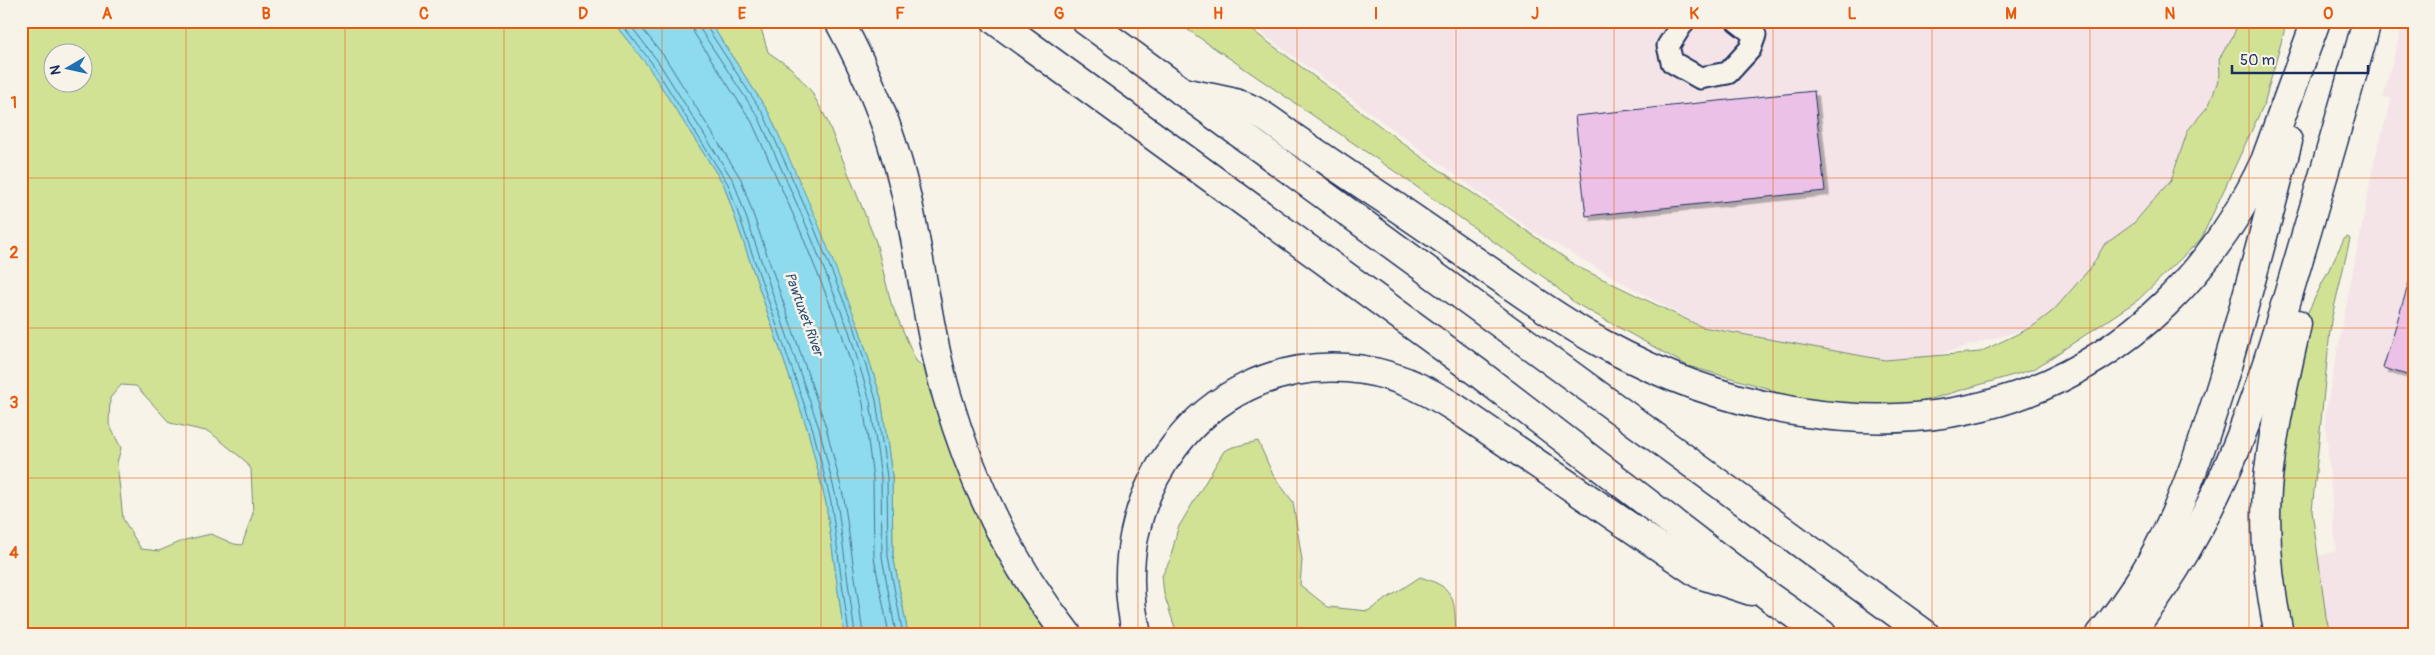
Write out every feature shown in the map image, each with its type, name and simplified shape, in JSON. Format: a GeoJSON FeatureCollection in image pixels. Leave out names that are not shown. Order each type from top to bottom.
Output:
{"type":"FeatureCollection","features":[{"type":"Feature","properties":{"kind":"highway"},"geometry":{"type":"LineString","coordinates":[[838,21],[876,100],[898,166],[939,362],[959,435],[990,511],[1010,549],[1053,616],[1067,634]]}},
{"type":"Feature","properties":{"kind":"highway"},"geometry":{"type":"LineString","coordinates":[[996,21],[1477,372],[1771,598],[1822,634]]}},
{"type":"Feature","properties":{"kind":"highway"},"geometry":{"type":"LineString","coordinates":[[1086,21],[1925,634]]}},
{"type":"Feature","properties":{"kind":"highway"},"geometry":{"type":"LineString","coordinates":[[1183,92],[1250,108],[1542,306],[1599,342],[1631,359],[1694,385],[1763,405],[1830,416],[1894,419],[1950,413],[2003,401],[2032,391],[2092,361],[2133,334],[2155,315],[2194,275],[2211,254],[2255,183],[2317,21]]}},
{"type":"Feature","properties":{"kind":"highway"},"geometry":{"type":"LineString","coordinates":[[2101,634],[2152,561],[2187,491],[2249,290],[2317,21]]}},
{"type":"Feature","properties":{"kind":"highway"},"geometry":{"type":"LineString","coordinates":[[2129,634],[2166,585],[2188,549],[2209,512],[2240,443],[2269,360],[2367,21]]}},
{"type":"Feature","properties":{"kind":"highway"},"geometry":{"type":"LineString","coordinates":[[2279,634],[2268,547],[2267,491],[2281,397],[2339,123]]}},
{"type":"Feature","properties":{"kind":"highway"},"geometry":{"type":"LineString","coordinates":[[1137,634],[1130,587],[1132,542],[1144,497],[1165,459],[1194,425],[1241,391],[1268,379],[1328,368],[1365,371],[1403,380],[1421,388],[1457,409],[1699,574],[1771,598]]}},
{"type":"Feature","properties":{"kind":"street"},"geometry":{"type":"LineString","coordinates":[[1684,21],[1668,46],[1672,62],[1700,78],[1728,74],[1750,49],[1755,35],[1737,21]]}},
{"type":"Feature","properties":{"kind":"shaded area"},"geometry":{"type":"Polygon","coordinates":[[[1245,21],[2281,21],[2273,57],[2068,317],[1891,368],[1723,339],[1532,231],[1245,21]]]}},
{"type":"Feature","properties":{"kind":"shaded area"},"geometry":{"type":"Polygon","coordinates":[[[2403,21],[2414,21],[2414,634],[2331,634],[2326,617],[2318,556],[2336,551],[2325,415],[2375,158],[2392,98],[2383,97],[2403,21]]]}},
{"type":"Feature","properties":{"kind":"green space"},"geometry":{"type":"Polygon","coordinates":[[[21,21],[612,21],[648,66],[724,185],[808,431],[826,503],[844,634],[21,634],[21,21]],[[121,385],[110,398],[109,424],[121,448],[117,463],[123,519],[141,549],[159,551],[185,540],[211,534],[234,544],[242,545],[253,513],[251,469],[244,460],[210,432],[170,423],[136,386],[121,385]]]}},
{"type":"Feature","properties":{"kind":"green space"},"geometry":{"type":"Polygon","coordinates":[[[709,21],[759,21],[768,52],[791,68],[811,91],[826,118],[876,242],[891,303],[916,361],[924,367],[930,393],[981,516],[1056,634],[908,634],[893,555],[892,476],[881,398],[859,328],[769,113],[709,21]]]}},
{"type":"Feature","properties":{"kind":"green space"},"geometry":{"type":"Polygon","coordinates":[[[1175,21],[1240,21],[1420,156],[1578,267],[1702,327],[1885,360],[1980,352],[2032,327],[2054,310],[2092,266],[2104,245],[2133,224],[2171,180],[2188,130],[2209,105],[2220,75],[2219,59],[2233,36],[2239,21],[2287,21],[2264,104],[2201,239],[2138,300],[2034,369],[1903,407],[1791,401],[1770,389],[1688,366],[1575,303],[1549,281],[1400,175],[1175,21]]]}},
{"type":"Feature","properties":{"kind":"green space"},"geometry":{"type":"Polygon","coordinates":[[[2348,237],[2350,239],[2331,321],[2312,511],[2326,617],[2331,634],[2285,634],[2273,481],[2303,322],[2344,239],[2348,237]]]}},
{"type":"Feature","properties":{"kind":"green space"},"geometry":{"type":"Polygon","coordinates":[[[1258,441],[1273,475],[1293,502],[1302,560],[1300,585],[1328,607],[1368,611],[1420,577],[1441,586],[1451,596],[1455,612],[1456,634],[1177,634],[1164,594],[1162,576],[1170,560],[1178,528],[1224,451],[1258,441]]]}},
{"type":"Feature","properties":{"kind":"water","name":"Pawtuxet River"},"geometry":{"type":"Polygon","coordinates":[[[612,21],[709,21],[769,113],[818,223],[859,328],[881,398],[892,476],[893,555],[908,634],[844,634],[826,503],[808,431],[724,185],[648,66],[612,21]]]}},
{"type":"Feature","properties":{"kind":"building"},"geometry":{"type":"Polygon","coordinates":[[[1814,91],[1825,191],[1586,216],[1575,116],[1814,91]]]}},
{"type":"Feature","properties":{"kind":"building"},"geometry":{"type":"Polygon","coordinates":[[[2410,279],[2414,279],[2414,377],[2383,368],[2410,279]]]}}]}
